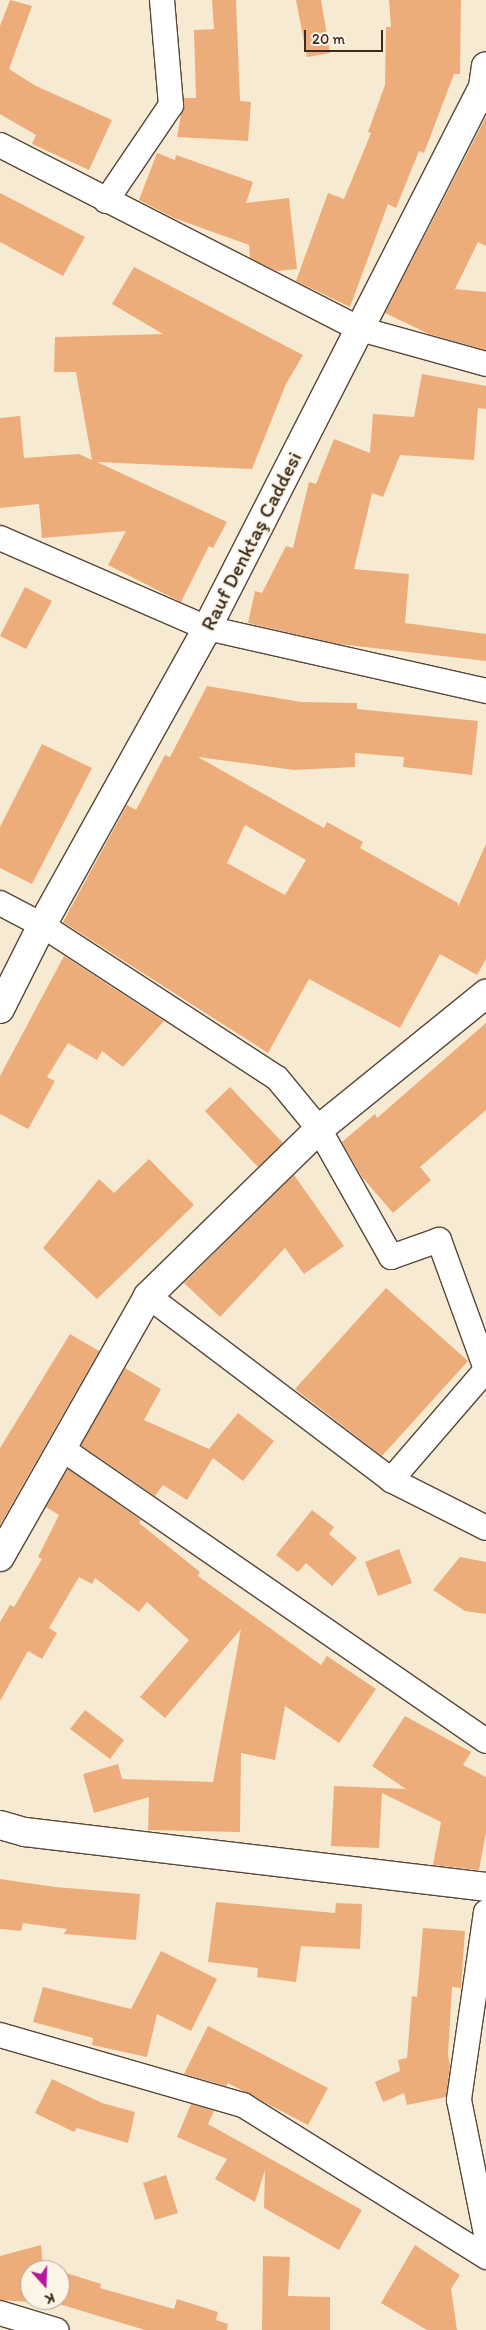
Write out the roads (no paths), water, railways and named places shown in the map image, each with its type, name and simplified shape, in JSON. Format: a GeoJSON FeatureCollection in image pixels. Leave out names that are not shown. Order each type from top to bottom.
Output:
{"type":"FeatureCollection","features":[{"type":"Feature","properties":{"kind":"street"},"geometry":{"type":"LineString","coordinates":[[106,201],[171,105],[162,0]]}},
{"type":"Feature","properties":{"kind":"street","name":"Rauf Denktaş Caddesi"},"geometry":{"type":"LineString","coordinates":[[0,1009],[42,925],[207,628],[485,80]]}},
{"type":"Feature","properties":{"kind":"street"},"geometry":{"type":"LineString","coordinates":[[0,145],[106,201],[360,329],[486,364]]}},
{"type":"Feature","properties":{"kind":"street"},"geometry":{"type":"LineString","coordinates":[[0,538],[207,628],[486,691]]}},
{"type":"Feature","properties":{"kind":"street"},"geometry":{"type":"LineString","coordinates":[[0,903],[42,925],[277,1078],[319,1129],[391,1257],[439,1240],[480,1331],[486,1369],[391,1480]]}},
{"type":"Feature","properties":{"kind":"street"},"geometry":{"type":"LineString","coordinates":[[0,1557],[7,1525],[61,1448],[148,1296],[319,1129],[486,994]]}},
{"type":"Feature","properties":{"kind":"street"},"geometry":{"type":"LineString","coordinates":[[148,1296],[391,1480],[486,1528]]}},
{"type":"Feature","properties":{"kind":"street"},"geometry":{"type":"LineString","coordinates":[[61,1448],[486,1741]]}},
{"type":"Feature","properties":{"kind":"street"},"geometry":{"type":"LineString","coordinates":[[0,1825],[26,1832],[486,1887]]}},
{"type":"Feature","properties":{"kind":"street"},"geometry":{"type":"LineString","coordinates":[[486,1912],[459,2100],[486,2234]]}},
{"type":"Feature","properties":{"kind":"street"},"geometry":{"type":"LineString","coordinates":[[0,2035],[243,2105],[486,2257]]}},
{"type":"Feature","properties":{"kind":"street"},"geometry":{"type":"LineString","coordinates":[[0,2313],[56,2330]]}}]}
